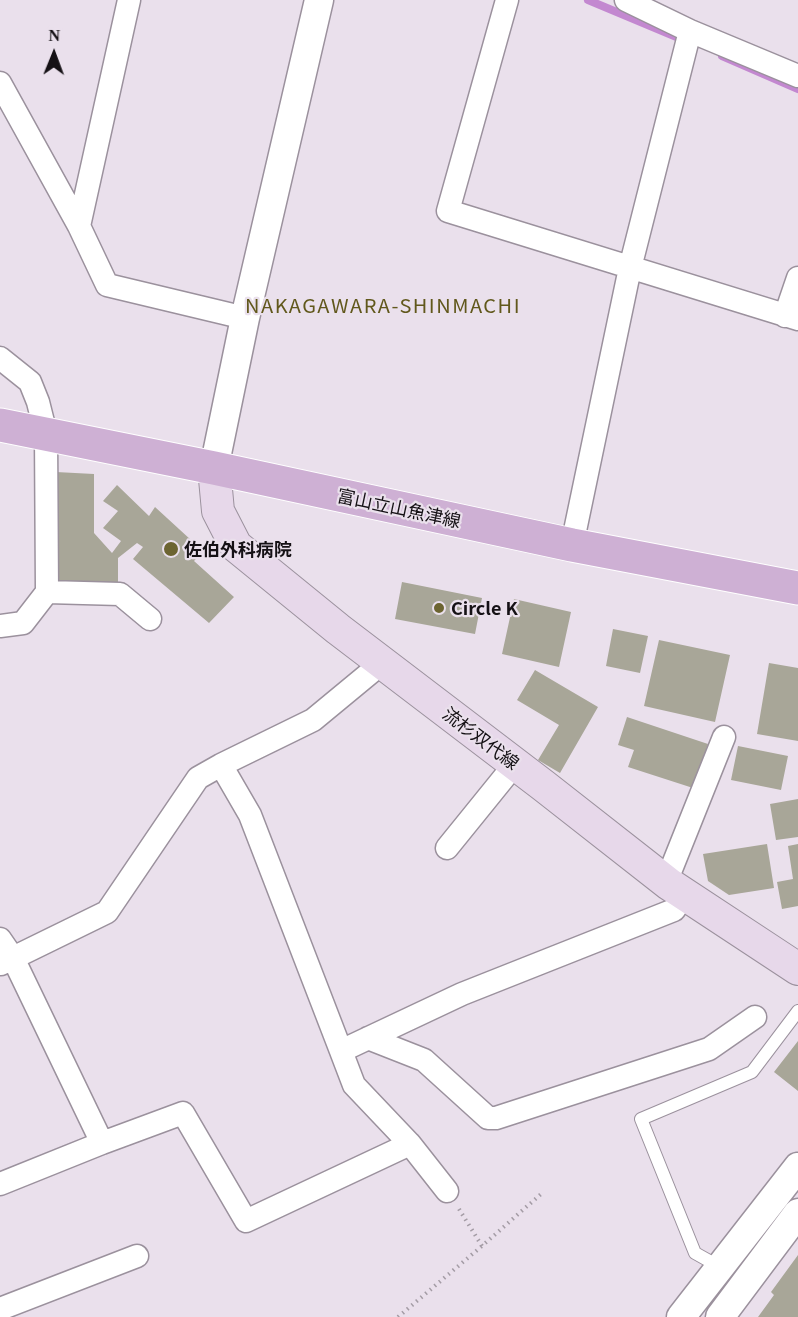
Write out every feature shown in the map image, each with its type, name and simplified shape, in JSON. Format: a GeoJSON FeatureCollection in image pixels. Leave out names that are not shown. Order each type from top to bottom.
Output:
{"type":"FeatureCollection","features":[{"type":"Feature","properties":{"kind":"main road","name":"富山立山魚津線"},"geometry":{"type":"LineString","coordinates":[[0,425],[214,468],[572,545],[798,588]]}},
{"type":"Feature","properties":{"kind":"main road","name":"流杉双代線"},"geometry":{"type":"LineString","coordinates":[[214,468],[218,512],[236,546],[382,663],[675,888],[798,969]]}},
{"type":"Feature","properties":{"kind":"street"},"geometry":{"type":"LineString","coordinates":[[79,226],[129,0]]}},
{"type":"Feature","properties":{"kind":"street"},"geometry":{"type":"LineString","coordinates":[[214,468],[245,318],[319,0]]}},
{"type":"Feature","properties":{"kind":"street"},"geometry":{"type":"LineString","coordinates":[[507,0],[448,211],[791,318],[798,278]]}},
{"type":"Feature","properties":{"kind":"street"},"geometry":{"type":"LineString","coordinates":[[626,0],[690,31],[798,76]]}},
{"type":"Feature","properties":{"kind":"street"},"geometry":{"type":"LineString","coordinates":[[572,545],[630,268],[690,31]]}},
{"type":"Feature","properties":{"kind":"street"},"geometry":{"type":"LineString","coordinates":[[0,83],[79,226],[107,285],[245,318]]}},
{"type":"Feature","properties":{"kind":"street"},"geometry":{"type":"LineString","coordinates":[[0,358],[30,382],[46,434],[46,592],[23,622],[0,626]]}},
{"type":"Feature","properties":{"kind":"street"},"geometry":{"type":"LineString","coordinates":[[46,592],[120,594],[150,619]]}},
{"type":"Feature","properties":{"kind":"street"},"geometry":{"type":"LineString","coordinates":[[7,961],[107,912],[198,778],[313,720],[382,663]]}},
{"type":"Feature","properties":{"kind":"street"},"geometry":{"type":"LineString","coordinates":[[341,1051],[462,994],[674,910],[675,888],[724,737]]}},
{"type":"Feature","properties":{"kind":"street"},"geometry":{"type":"LineString","coordinates":[[447,848],[515,764]]}},
{"type":"Feature","properties":{"kind":"street"},"geometry":{"type":"LineString","coordinates":[[221,765],[250,814],[354,1085],[410,1144],[447,1191]]}},
{"type":"Feature","properties":{"kind":"street"},"geometry":{"type":"LineString","coordinates":[[0,939],[7,961],[102,1143]]}},
{"type":"Feature","properties":{"kind":"street"},"geometry":{"type":"LineString","coordinates":[[368,1038],[424,1060],[488,1118],[496,1118],[709,1049],[755,1017]]}},
{"type":"Feature","properties":{"kind":"street"},"geometry":{"type":"LineString","coordinates":[[0,1184],[183,1113],[246,1221],[410,1144]]}},
{"type":"Feature","properties":{"kind":"street"},"geometry":{"type":"LineString","coordinates":[[681,1317],[798,1167]]}},
{"type":"Feature","properties":{"kind":"street"},"geometry":{"type":"LineString","coordinates":[[720,1317],[798,1213]]}},
{"type":"Feature","properties":{"kind":"street"},"geometry":{"type":"LineString","coordinates":[[0,1309],[137,1256]]}},
{"type":"Feature","properties":{"kind":"lane"},"geometry":{"type":"LineString","coordinates":[[721,1268],[695,1253],[641,1119],[753,1072],[798,1011]]}},
{"type":"Feature","properties":{"kind":"path"},"geometry":{"type":"LineString","coordinates":[[447,1191],[482,1246]]}},
{"type":"Feature","properties":{"kind":"path"},"geometry":{"type":"LineString","coordinates":[[398,1317],[541,1194]]}},
{"type":"Feature","properties":{"kind":"building","name":"佐伯外科病院"},"geometry":{"type":"Polygon","coordinates":[[[56,472],[94,474],[94,533],[112,553],[121,541],[103,528],[118,511],[103,501],[117,485],[149,516],[155,507],[203,551],[194,561],[234,597],[209,623],[133,559],[143,547],[137,543],[118,558],[118,583],[56,581],[56,472]]]}},
{"type":"Feature","properties":{"kind":"building","name":"Circle K"},"geometry":{"type":"Polygon","coordinates":[[[402,582],[482,598],[475,634],[395,619],[402,582]]]}},
{"type":"Feature","properties":{"kind":"building"},"geometry":{"type":"Polygon","coordinates":[[[514,599],[571,612],[559,667],[502,654],[514,599]]]}},
{"type":"Feature","properties":{"kind":"building"},"geometry":{"type":"Polygon","coordinates":[[[613,629],[648,636],[640,673],[606,666],[613,629]]]}},
{"type":"Feature","properties":{"kind":"building"},"geometry":{"type":"Polygon","coordinates":[[[659,640],[730,655],[715,722],[644,706],[659,640]]]}},
{"type":"Feature","properties":{"kind":"building"},"geometry":{"type":"Polygon","coordinates":[[[769,663],[798,668],[798,741],[757,734],[769,663]]]}},
{"type":"Feature","properties":{"kind":"building"},"geometry":{"type":"Polygon","coordinates":[[[535,670],[598,707],[560,773],[538,760],[559,725],[517,700],[535,670]]]}},
{"type":"Feature","properties":{"kind":"building"},"geometry":{"type":"Polygon","coordinates":[[[627,717],[708,744],[693,788],[628,767],[634,750],[618,745],[627,717]]]}},
{"type":"Feature","properties":{"kind":"building"},"geometry":{"type":"Polygon","coordinates":[[[738,746],[788,756],[781,790],[731,780],[738,746]]]}},
{"type":"Feature","properties":{"kind":"building"},"geometry":{"type":"Polygon","coordinates":[[[798,799],[798,837],[776,840],[770,804],[798,799]]]}},
{"type":"Feature","properties":{"kind":"building"},"geometry":{"type":"Polygon","coordinates":[[[767,844],[774,888],[729,895],[708,881],[703,854],[767,844]]]}},
{"type":"Feature","properties":{"kind":"building"},"geometry":{"type":"Polygon","coordinates":[[[798,844],[798,906],[782,909],[777,882],[793,879],[788,846],[798,844]]]}},
{"type":"Feature","properties":{"kind":"building"},"geometry":{"type":"Polygon","coordinates":[[[798,1041],[798,1091],[774,1072],[798,1041]]]}},
{"type":"Feature","properties":{"kind":"building"},"geometry":{"type":"Polygon","coordinates":[[[798,1255],[798,1317],[758,1317],[774,1295],[771,1292],[798,1255]]]}},
{"type":"Feature","properties":{"kind":"waterway"},"geometry":{"type":"LineString","coordinates":[[588,0],[686,41]]}},
{"type":"Feature","properties":{"kind":"waterway"},"geometry":{"type":"LineString","coordinates":[[722,56],[798,89]]}},
{"type":"Feature","properties":{"kind":"place","name":"佐伯外科病院"},"geometry":{"type":"Point","coordinates":[171,549]}},
{"type":"Feature","properties":{"kind":"place","name":"Circle K"},"geometry":{"type":"Point","coordinates":[439,608]}},
{"type":"Feature","properties":{"kind":"district","name":"NAKAGAWARA-SHINMACHI"},"geometry":{"type":"Point","coordinates":[383,305]}}]}
